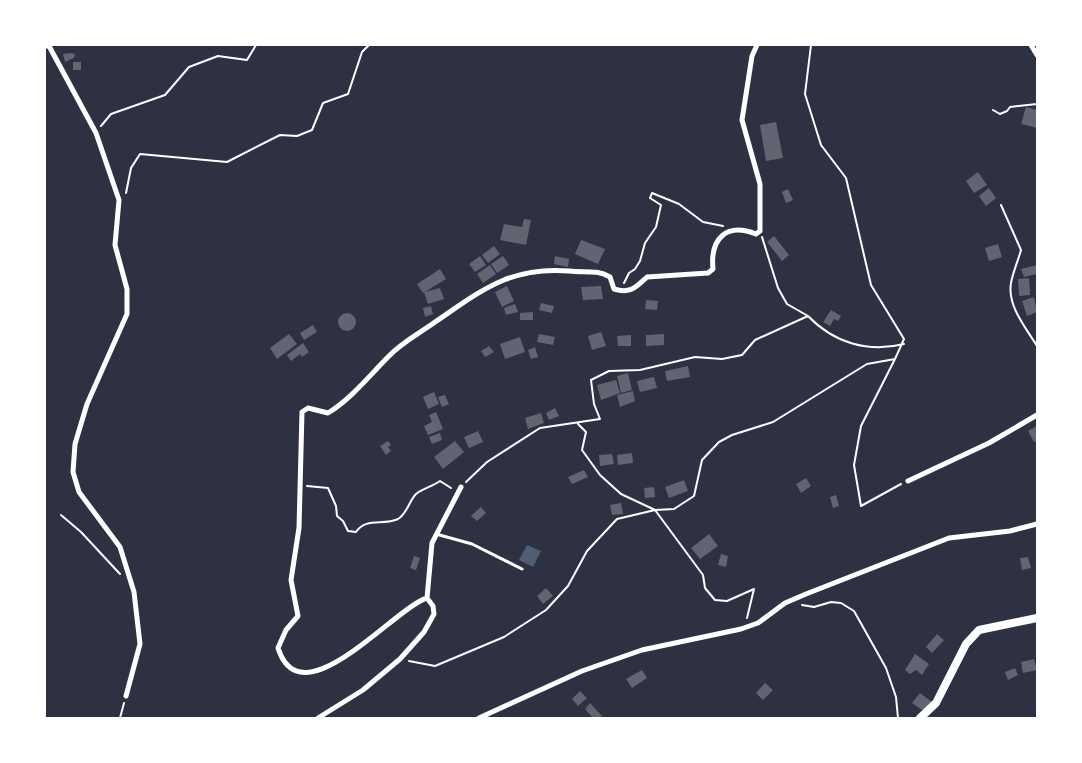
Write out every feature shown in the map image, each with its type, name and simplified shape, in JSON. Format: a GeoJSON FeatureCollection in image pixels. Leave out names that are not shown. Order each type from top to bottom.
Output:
{"type":"FeatureCollection","features":[{"type":"Feature","properties":{"kind":"street"},"geometry":{"type":"LineString","coordinates":[[427,598],[416,601],[366,642],[329,667],[309,673],[290,669],[281,658],[278,648],[286,630],[298,616],[291,580],[299,528],[302,412],[308,408],[328,413],[333,410],[352,394],[390,354],[493,283],[523,273],[540,270],[598,270],[610,277],[614,289],[621,291],[634,290],[647,277],[708,273],[713,269],[712,260],[718,240],[724,233],[736,228],[756,234],[760,231],[760,184],[742,120],[752,56],[757,45]]}},
{"type":"Feature","properties":{"kind":"street"},"geometry":{"type":"LineString","coordinates":[[1031,45],[1037,55]]}},
{"type":"Feature","properties":{"kind":"street"},"geometry":{"type":"LineString","coordinates":[[45,46],[49,46],[96,133],[119,200],[115,245],[127,289],[127,314],[87,404],[75,444],[73,472],[78,492],[120,547],[134,592],[140,644],[126,696]]}},
{"type":"Feature","properties":{"kind":"street"},"geometry":{"type":"LineString","coordinates":[[908,481],[989,443],[1037,414]]}},
{"type":"Feature","properties":{"kind":"street"},"geometry":{"type":"LineString","coordinates":[[318,718],[363,690],[400,659],[424,632],[434,614],[433,606],[427,598],[435,534],[459,489]]}},
{"type":"Feature","properties":{"kind":"street"},"geometry":{"type":"LineString","coordinates":[[479,718],[582,671],[642,650],[758,623],[785,604],[949,538],[1010,531],[1037,524]]}},
{"type":"Feature","properties":{"kind":"street"},"geometry":{"type":"LineString","coordinates":[[920,718],[936,703],[966,644],[979,630],[1037,618]]}},
{"type":"Feature","properties":{"kind":"lane"},"geometry":{"type":"LineString","coordinates":[[435,534],[472,544],[522,569]]}},
{"type":"Feature","properties":{"kind":"path"},"geometry":{"type":"LineString","coordinates":[[96,133],[111,114],[165,95],[189,67],[218,56],[247,60],[256,45]]}},
{"type":"Feature","properties":{"kind":"path"},"geometry":{"type":"LineString","coordinates":[[125,197],[131,168],[140,154],[227,162],[280,135],[297,136],[312,130],[323,103],[348,94],[362,52],[370,45]]}},
{"type":"Feature","properties":{"kind":"path"},"geometry":{"type":"LineString","coordinates":[[811,45],[805,94],[821,145],[846,178],[871,285],[902,333],[904,344],[861,426],[854,465],[861,506],[908,481]]}},
{"type":"Feature","properties":{"kind":"path"},"geometry":{"type":"LineString","coordinates":[[993,110],[1000,114],[1007,111],[1010,107],[1037,104]]}},
{"type":"Feature","properties":{"kind":"path"},"geometry":{"type":"LineString","coordinates":[[621,291],[629,273],[635,269],[640,260],[645,244],[659,218],[662,205],[650,198],[652,194],[679,204],[703,222],[736,228]]}},
{"type":"Feature","properties":{"kind":"path"},"geometry":{"type":"LineString","coordinates":[[1001,205],[1021,250],[1011,282],[1011,296],[1015,311],[1037,346]]}},
{"type":"Feature","properties":{"kind":"path"},"geometry":{"type":"LineString","coordinates":[[760,231],[778,288],[788,304],[808,316],[824,332],[854,344],[885,348],[904,344]]}},
{"type":"Feature","properties":{"kind":"path"},"geometry":{"type":"LineString","coordinates":[[301,485],[328,488],[336,506],[337,516],[343,521],[348,531],[356,532],[360,526],[371,522],[390,522],[400,518],[417,493],[440,481],[459,489],[487,462],[540,428],[600,419],[594,404],[591,380],[609,371],[640,370],[695,356],[722,359],[742,355],[755,340],[808,316]]}},
{"type":"Feature","properties":{"kind":"path"},"geometry":{"type":"LineString","coordinates":[[400,659],[435,666],[504,637],[546,610],[568,586],[586,552],[617,519],[654,510],[674,509],[694,496],[698,469],[702,460],[720,442],[732,435],[774,422],[867,364],[895,358]]}},
{"type":"Feature","properties":{"kind":"path"},"geometry":{"type":"LineString","coordinates":[[578,423],[586,432],[582,450],[600,475],[621,494],[654,510],[703,575],[705,588],[716,600],[727,601],[754,589],[750,613],[741,628]]}},
{"type":"Feature","properties":{"kind":"path"},"geometry":{"type":"LineString","coordinates":[[60,515],[81,532],[122,577]]}},
{"type":"Feature","properties":{"kind":"path"},"geometry":{"type":"LineString","coordinates":[[785,604],[814,607],[830,602],[841,603],[854,610],[886,668],[896,697],[898,718]]}},
{"type":"Feature","properties":{"kind":"path"},"geometry":{"type":"LineString","coordinates":[[120,718],[126,696]]}},
{"type":"Feature","properties":{"kind":"water"},"geometry":{"type":"Polygon","coordinates":[[[527,545],[541,551],[533,567],[519,560],[527,545]]]}},
{"type":"Feature","properties":{"kind":"building"},"geometry":{"type":"Polygon","coordinates":[[[63,54],[75,54],[74,58],[65,62],[63,54]]]}},
{"type":"Feature","properties":{"kind":"building"},"geometry":{"type":"Polygon","coordinates":[[[73,62],[81,62],[81,70],[73,70],[73,62]]]}},
{"type":"Feature","properties":{"kind":"building"},"geometry":{"type":"Polygon","coordinates":[[[1026,107],[1037,110],[1037,128],[1021,124],[1026,107]]]}},
{"type":"Feature","properties":{"kind":"building"},"geometry":{"type":"Polygon","coordinates":[[[776,122],[783,158],[766,161],[760,125],[776,122]]]}},
{"type":"Feature","properties":{"kind":"building"},"geometry":{"type":"Polygon","coordinates":[[[978,172],[987,185],[974,193],[966,181],[978,172]]]}},
{"type":"Feature","properties":{"kind":"building"},"geometry":{"type":"Polygon","coordinates":[[[989,188],[996,198],[986,206],[979,196],[989,188]]]}},
{"type":"Feature","properties":{"kind":"building"},"geometry":{"type":"Polygon","coordinates":[[[788,189],[793,200],[786,203],[782,192],[788,189]]]}},
{"type":"Feature","properties":{"kind":"building"},"geometry":{"type":"Polygon","coordinates":[[[524,219],[531,220],[526,245],[500,240],[504,224],[522,227],[524,219]]]}},
{"type":"Feature","properties":{"kind":"building"},"geometry":{"type":"Polygon","coordinates":[[[774,236],[789,255],[782,261],[767,242],[774,236]]]}},
{"type":"Feature","properties":{"kind":"building"},"geometry":{"type":"Polygon","coordinates":[[[581,240],[605,249],[598,264],[575,254],[581,240]]]}},
{"type":"Feature","properties":{"kind":"building"},"geometry":{"type":"Polygon","coordinates":[[[998,244],[1002,257],[989,261],[985,248],[998,244]]]}},
{"type":"Feature","properties":{"kind":"building"},"geometry":{"type":"Polygon","coordinates":[[[494,246],[500,254],[488,263],[482,255],[494,246]]]}},
{"type":"Feature","properties":{"kind":"building"},"geometry":{"type":"Polygon","coordinates":[[[480,256],[486,265],[475,272],[469,264],[480,256]]]}},
{"type":"Feature","properties":{"kind":"building"},"geometry":{"type":"Polygon","coordinates":[[[503,256],[509,265],[497,273],[491,264],[503,256]]]}},
{"type":"Feature","properties":{"kind":"building"},"geometry":{"type":"Polygon","coordinates":[[[555,256],[569,259],[568,267],[554,264],[555,256]]]}},
{"type":"Feature","properties":{"kind":"building"},"geometry":{"type":"Polygon","coordinates":[[[490,265],[496,274],[483,283],[477,274],[490,265]]]}},
{"type":"Feature","properties":{"kind":"building"},"geometry":{"type":"Polygon","coordinates":[[[1037,265],[1037,274],[1024,277],[1021,269],[1037,265]]]}},
{"type":"Feature","properties":{"kind":"building"},"geometry":{"type":"Polygon","coordinates":[[[440,269],[446,279],[423,293],[417,284],[440,269]]]}},
{"type":"Feature","properties":{"kind":"building"},"geometry":{"type":"Polygon","coordinates":[[[1029,278],[1030,295],[1019,296],[1018,279],[1029,278]]]}},
{"type":"Feature","properties":{"kind":"building"},"geometry":{"type":"Polygon","coordinates":[[[507,286],[514,301],[502,307],[495,292],[507,286]]]}},
{"type":"Feature","properties":{"kind":"building"},"geometry":{"type":"Polygon","coordinates":[[[601,286],[603,299],[583,300],[581,287],[601,286]]]}},
{"type":"Feature","properties":{"kind":"building"},"geometry":{"type":"Polygon","coordinates":[[[440,288],[444,299],[428,304],[424,292],[440,288]]]}},
{"type":"Feature","properties":{"kind":"building"},"geometry":{"type":"Polygon","coordinates":[[[1034,297],[1037,312],[1027,316],[1022,301],[1034,297]]]}},
{"type":"Feature","properties":{"kind":"building"},"geometry":{"type":"Polygon","coordinates":[[[646,300],[658,301],[657,310],[645,309],[646,300]]]}},
{"type":"Feature","properties":{"kind":"building"},"geometry":{"type":"Polygon","coordinates":[[[541,303],[554,306],[552,313],[539,310],[541,303]]]}},
{"type":"Feature","properties":{"kind":"building"},"geometry":{"type":"Polygon","coordinates":[[[515,304],[518,312],[506,315],[504,308],[515,304]]]}},
{"type":"Feature","properties":{"kind":"building"},"geometry":{"type":"Polygon","coordinates":[[[431,306],[433,314],[425,317],[423,308],[431,306]]]}},
{"type":"Feature","properties":{"kind":"building"},"geometry":{"type":"Polygon","coordinates":[[[831,310],[841,316],[838,321],[834,319],[830,326],[823,322],[831,310]]]}},
{"type":"Feature","properties":{"kind":"building"},"geometry":{"type":"Polygon","coordinates":[[[533,312],[533,320],[520,320],[520,313],[533,312]]]}},
{"type":"Feature","properties":{"kind":"building"},"geometry":{"type":"Polygon","coordinates":[[[347,313],[353,316],[356,322],[353,328],[347,331],[341,328],[338,322],[341,316],[347,313]]]}},
{"type":"Feature","properties":{"kind":"building"},"geometry":{"type":"Polygon","coordinates":[[[313,325],[317,332],[304,340],[300,333],[313,325]]]}},
{"type":"Feature","properties":{"kind":"building"},"geometry":{"type":"Polygon","coordinates":[[[601,332],[606,346],[592,350],[588,336],[601,332]]]}},
{"type":"Feature","properties":{"kind":"building"},"geometry":{"type":"Polygon","coordinates":[[[289,334],[297,344],[277,359],[270,348],[289,334]]]}},
{"type":"Feature","properties":{"kind":"building"},"geometry":{"type":"Polygon","coordinates":[[[539,334],[555,337],[553,345],[537,342],[539,334]]]}},
{"type":"Feature","properties":{"kind":"building"},"geometry":{"type":"Polygon","coordinates":[[[664,334],[664,345],[646,346],[646,335],[664,334]]]}},
{"type":"Feature","properties":{"kind":"building"},"geometry":{"type":"Polygon","coordinates":[[[631,335],[631,346],[618,346],[617,336],[631,335]]]}},
{"type":"Feature","properties":{"kind":"building"},"geometry":{"type":"Polygon","coordinates":[[[520,337],[525,352],[505,359],[500,344],[520,337]]]}},
{"type":"Feature","properties":{"kind":"building"},"geometry":{"type":"Polygon","coordinates":[[[303,343],[309,352],[302,357],[300,354],[291,361],[287,355],[303,343]]]}},
{"type":"Feature","properties":{"kind":"building"},"geometry":{"type":"Polygon","coordinates":[[[489,346],[494,352],[485,357],[481,351],[489,346]]]}},
{"type":"Feature","properties":{"kind":"building"},"geometry":{"type":"Polygon","coordinates":[[[535,347],[538,357],[531,359],[528,350],[535,347]]]}},
{"type":"Feature","properties":{"kind":"building"},"geometry":{"type":"Polygon","coordinates":[[[688,366],[690,377],[667,381],[665,371],[688,366]]]}},
{"type":"Feature","properties":{"kind":"building"},"geometry":{"type":"Polygon","coordinates":[[[628,373],[632,390],[621,393],[617,376],[628,373]]]}},
{"type":"Feature","properties":{"kind":"building"},"geometry":{"type":"Polygon","coordinates":[[[654,377],[657,388],[640,392],[637,381],[654,377]]]}},
{"type":"Feature","properties":{"kind":"building"},"geometry":{"type":"Polygon","coordinates":[[[616,380],[620,393],[601,400],[597,385],[616,380]]]}},
{"type":"Feature","properties":{"kind":"building"},"geometry":{"type":"Polygon","coordinates":[[[633,391],[635,401],[620,407],[617,395],[633,391]]]}},
{"type":"Feature","properties":{"kind":"building"},"geometry":{"type":"Polygon","coordinates":[[[434,392],[439,404],[428,409],[423,397],[434,392]]]}},
{"type":"Feature","properties":{"kind":"building"},"geometry":{"type":"Polygon","coordinates":[[[445,395],[449,404],[442,407],[438,397],[445,395]]]}},
{"type":"Feature","properties":{"kind":"building"},"geometry":{"type":"Polygon","coordinates":[[[555,408],[559,416],[549,420],[546,413],[555,408]]]}},
{"type":"Feature","properties":{"kind":"building"},"geometry":{"type":"Polygon","coordinates":[[[436,412],[443,429],[428,435],[424,426],[432,422],[429,415],[436,412]]]}},
{"type":"Feature","properties":{"kind":"building"},"geometry":{"type":"Polygon","coordinates":[[[541,413],[544,423],[528,429],[525,418],[541,413]]]}},
{"type":"Feature","properties":{"kind":"building"},"geometry":{"type":"Polygon","coordinates":[[[1037,426],[1037,441],[1034,442],[1028,431],[1037,426]]]}},
{"type":"Feature","properties":{"kind":"building"},"geometry":{"type":"Polygon","coordinates":[[[478,431],[483,442],[469,448],[464,437],[478,431]]]}},
{"type":"Feature","properties":{"kind":"building"},"geometry":{"type":"Polygon","coordinates":[[[440,433],[442,440],[432,444],[429,437],[440,433]]]}},
{"type":"Feature","properties":{"kind":"building"},"geometry":{"type":"Polygon","coordinates":[[[388,441],[391,445],[388,447],[391,451],[386,455],[380,446],[388,441]]]}},
{"type":"Feature","properties":{"kind":"building"},"geometry":{"type":"Polygon","coordinates":[[[455,441],[464,452],[443,469],[434,457],[455,441]]]}},
{"type":"Feature","properties":{"kind":"building"},"geometry":{"type":"Polygon","coordinates":[[[632,453],[633,463],[618,465],[617,455],[632,453]]]}},
{"type":"Feature","properties":{"kind":"building"},"geometry":{"type":"Polygon","coordinates":[[[612,454],[614,464],[600,466],[599,455],[612,454]]]}},
{"type":"Feature","properties":{"kind":"building"},"geometry":{"type":"Polygon","coordinates":[[[584,470],[588,477],[572,484],[568,477],[584,470]]]}},
{"type":"Feature","properties":{"kind":"building"},"geometry":{"type":"Polygon","coordinates":[[[806,478],[811,486],[801,493],[796,484],[806,478]]]}},
{"type":"Feature","properties":{"kind":"building"},"geometry":{"type":"Polygon","coordinates":[[[684,480],[688,491],[669,498],[665,487],[684,480]]]}},
{"type":"Feature","properties":{"kind":"building"},"geometry":{"type":"Polygon","coordinates":[[[654,487],[655,497],[645,498],[644,488],[654,487]]]}},
{"type":"Feature","properties":{"kind":"building"},"geometry":{"type":"Polygon","coordinates":[[[836,495],[839,506],[833,508],[830,497],[836,495]]]}},
{"type":"Feature","properties":{"kind":"building"},"geometry":{"type":"Polygon","coordinates":[[[621,503],[623,514],[612,515],[610,505],[621,503]]]}},
{"type":"Feature","properties":{"kind":"building"},"geometry":{"type":"Polygon","coordinates":[[[481,507],[486,513],[477,521],[471,516],[481,507]]]}},
{"type":"Feature","properties":{"kind":"building"},"geometry":{"type":"Polygon","coordinates":[[[709,534],[718,546],[700,559],[691,548],[709,534]]]}},
{"type":"Feature","properties":{"kind":"building"},"geometry":{"type":"Polygon","coordinates":[[[721,554],[728,556],[726,567],[718,565],[721,554]]]}},
{"type":"Feature","properties":{"kind":"building"},"geometry":{"type":"Polygon","coordinates":[[[414,556],[420,558],[416,570],[410,568],[414,556]]]}},
{"type":"Feature","properties":{"kind":"building"},"geometry":{"type":"Polygon","coordinates":[[[1028,557],[1031,568],[1022,570],[1020,558],[1028,557]]]}},
{"type":"Feature","properties":{"kind":"building"},"geometry":{"type":"Polygon","coordinates":[[[546,588],[553,596],[543,604],[537,596],[546,588]]]}},
{"type":"Feature","properties":{"kind":"building"},"geometry":{"type":"Polygon","coordinates":[[[937,634],[944,640],[932,653],[926,647],[937,634]]]}},
{"type":"Feature","properties":{"kind":"building"},"geometry":{"type":"Polygon","coordinates":[[[915,654],[929,664],[922,675],[916,670],[910,674],[905,670],[915,654]]]}},
{"type":"Feature","properties":{"kind":"building"},"geometry":{"type":"Polygon","coordinates":[[[1034,659],[1037,670],[1023,673],[1021,662],[1034,659]]]}},
{"type":"Feature","properties":{"kind":"building"},"geometry":{"type":"Polygon","coordinates":[[[1015,668],[1018,675],[1008,680],[1005,672],[1015,668]]]}},
{"type":"Feature","properties":{"kind":"building"},"geometry":{"type":"Polygon","coordinates":[[[642,670],[647,678],[632,688],[626,679],[642,670]]]}},
{"type":"Feature","properties":{"kind":"building"},"geometry":{"type":"Polygon","coordinates":[[[765,683],[773,690],[763,700],[756,693],[765,683]]]}},
{"type":"Feature","properties":{"kind":"building"},"geometry":{"type":"Polygon","coordinates":[[[580,691],[587,698],[578,706],[572,699],[580,691]]]}},
{"type":"Feature","properties":{"kind":"building"},"geometry":{"type":"Polygon","coordinates":[[[920,693],[932,702],[925,712],[912,703],[920,693]]]}},
{"type":"Feature","properties":{"kind":"building"},"geometry":{"type":"Polygon","coordinates":[[[590,703],[602,716],[593,718],[585,709],[590,703]]]}}]}
